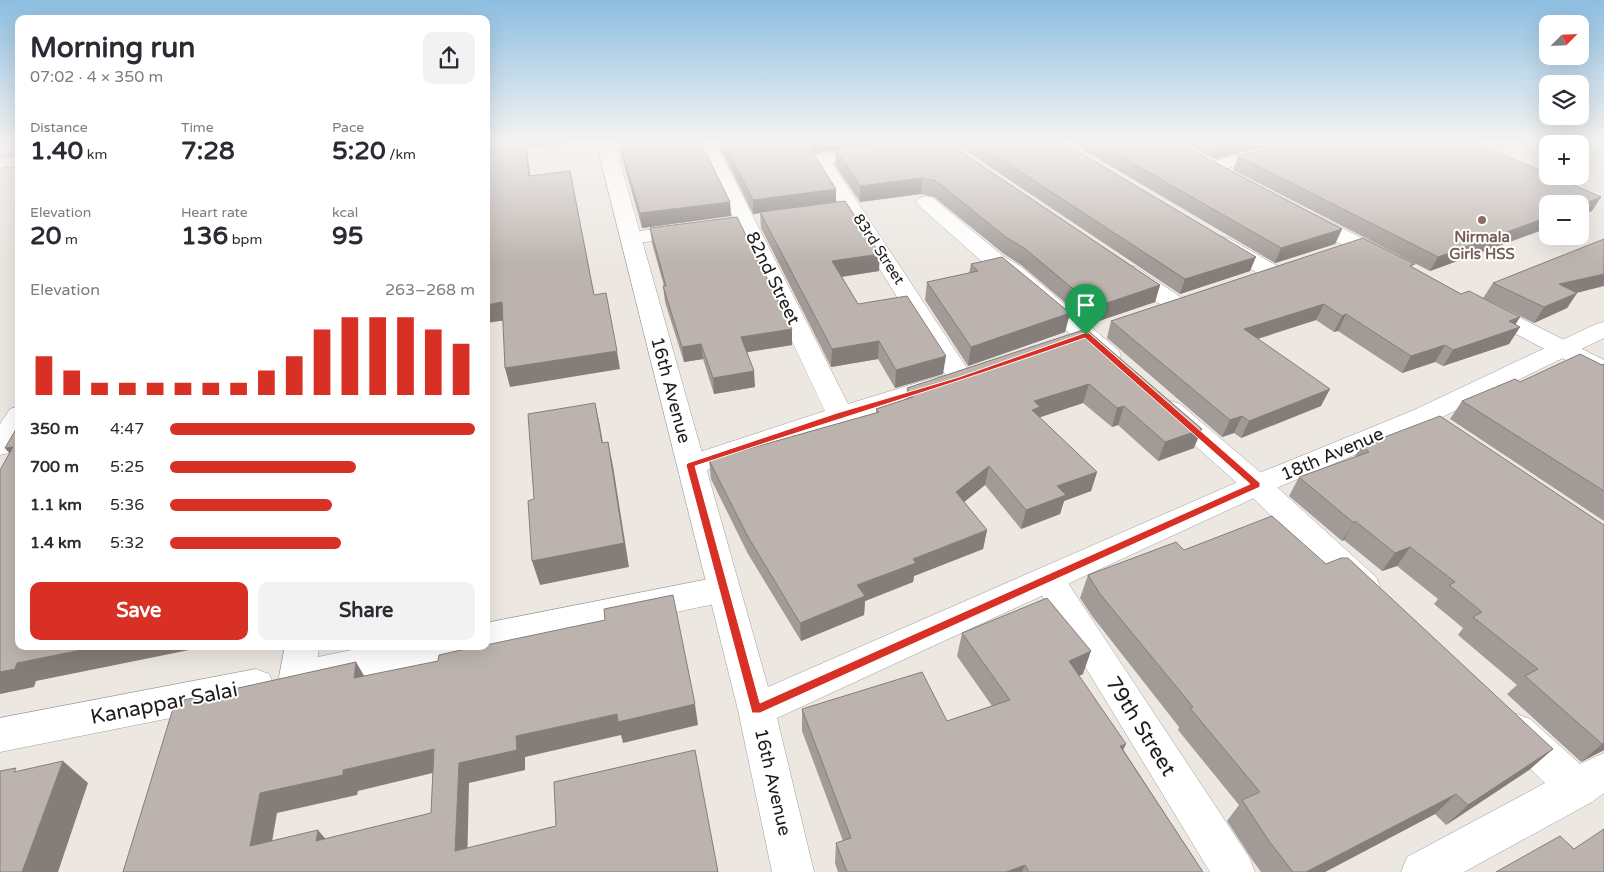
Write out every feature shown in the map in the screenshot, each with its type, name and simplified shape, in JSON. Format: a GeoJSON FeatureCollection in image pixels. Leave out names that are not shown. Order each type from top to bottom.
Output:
{"type":"FeatureCollection","features":[{"type":"Feature","properties":{"kind":"street","name":"16th Avenue"},"geometry":{"type":"LineString","coordinates":[[616,182],[756,710],[793,872]]}},
{"type":"Feature","properties":{"kind":"street","name":"82nd Street"},"geometry":{"type":"LineString","coordinates":[[721,182],[736,224],[840,415]]}},
{"type":"Feature","properties":{"kind":"street","name":"83rd Street"},"geometry":{"type":"LineString","coordinates":[[830,182],[843,210],[970,375],[840,415]]}},
{"type":"Feature","properties":{"kind":"street"},"geometry":{"type":"LineString","coordinates":[[926,202],[995,260],[1012,271],[1123,367]]}},
{"type":"Feature","properties":{"kind":"street"},"geometry":{"type":"LineString","coordinates":[[1290,208],[1402,267]]}},
{"type":"Feature","properties":{"kind":"street"},"geometry":{"type":"LineString","coordinates":[[631,238],[736,224]]}},
{"type":"Feature","properties":{"kind":"street"},"geometry":{"type":"LineString","coordinates":[[1205,233],[1273,274]]}},
{"type":"Feature","properties":{"kind":"street"},"geometry":{"type":"LineString","coordinates":[[1333,253],[1358,245]]}},
{"type":"Feature","properties":{"kind":"street"},"geometry":{"type":"LineString","coordinates":[[1112,261],[1186,302],[1150,314]]}},
{"type":"Feature","properties":{"kind":"street"},"geometry":{"type":"LineString","coordinates":[[1247,282],[1299,265]]}},
{"type":"Feature","properties":{"kind":"street"},"geometry":{"type":"LineString","coordinates":[[1464,299],[1604,370]]}},
{"type":"Feature","properties":{"kind":"street"},"geometry":{"type":"LineString","coordinates":[[1060,344],[1113,326]]}},
{"type":"Feature","properties":{"kind":"street","name":"18th Avenue"},"geometry":{"type":"LineString","coordinates":[[756,710],[1257,485],[1423,416],[1604,328]]}},
{"type":"Feature","properties":{"kind":"street"},"geometry":{"type":"LineString","coordinates":[[1153,393],[1257,485],[1385,606]]}},
{"type":"Feature","properties":{"kind":"street"},"geometry":{"type":"LineString","coordinates":[[691,465],[840,415]]}},
{"type":"Feature","properties":{"kind":"street"},"geometry":{"type":"LineString","coordinates":[[1423,416],[1448,432]]}},
{"type":"Feature","properties":{"kind":"street"},"geometry":{"type":"LineString","coordinates":[[0,446],[15,422]]}},
{"type":"Feature","properties":{"kind":"street","name":"79th Street"},"geometry":{"type":"LineString","coordinates":[[1049,580],[1234,872]]}},
{"type":"Feature","properties":{"kind":"street"},"geometry":{"type":"LineString","coordinates":[[490,637],[724,589]]}},
{"type":"Feature","properties":{"kind":"street","name":"Kanappar Salai"},"geometry":{"type":"LineString","coordinates":[[0,736],[180,700],[299,662],[408,650]]}},
{"type":"Feature","properties":{"kind":"street"},"geometry":{"type":"LineString","coordinates":[[168,738],[180,700]]}},
{"type":"Feature","properties":{"kind":"street"},"geometry":{"type":"LineString","coordinates":[[1422,872],[1591,780],[1492,707]]}},
{"type":"Feature","properties":{"kind":"building"},"geometry":{"type":"Polygon","coordinates":[[[490,182],[572,182],[594,295],[606,293],[617,351],[505,368],[502,302],[490,304],[490,182]]]}},
{"type":"Feature","properties":{"kind":"building"},"geometry":{"type":"Polygon","coordinates":[[[631,182],[720,182],[730,202],[640,213],[631,182]]]}},
{"type":"Feature","properties":{"kind":"building"},"geometry":{"type":"Polygon","coordinates":[[[744,182],[831,182],[836,189],[753,200],[744,182]]]}},
{"type":"Feature","properties":{"kind":"building"},"geometry":{"type":"Polygon","coordinates":[[[857,182],[893,182],[860,186],[857,182]]]}},
{"type":"Feature","properties":{"kind":"building"},"geometry":{"type":"Polygon","coordinates":[[[937,182],[1006,182],[1160,285],[1095,307],[1024,248],[1007,238],[937,182]]]}},
{"type":"Feature","properties":{"kind":"building"},"geometry":{"type":"Polygon","coordinates":[[[1036,182],[1129,182],[1256,257],[1185,279],[1036,182]]]}},
{"type":"Feature","properties":{"kind":"building"},"geometry":{"type":"Polygon","coordinates":[[[1165,182],[1252,182],[1342,229],[1281,248],[1165,182]]]}},
{"type":"Feature","properties":{"kind":"building"},"geometry":{"type":"Polygon","coordinates":[[[1289,182],[1539,182],[1539,185],[1574,185],[1601,197],[1589,202],[1589,195],[1539,195],[1539,220],[1438,257],[1289,182]]]}},
{"type":"Feature","properties":{"kind":"building"},"geometry":{"type":"Polygon","coordinates":[[[845,201],[880,254],[832,261],[858,304],[907,296],[946,356],[896,370],[879,341],[832,349],[760,212],[845,201]]]}},
{"type":"Feature","properties":{"kind":"building"},"geometry":{"type":"Polygon","coordinates":[[[737,217],[792,329],[741,337],[754,371],[713,378],[701,344],[682,347],[663,286],[666,286],[650,228],[737,217]]]}},
{"type":"Feature","properties":{"kind":"building"},"geometry":{"type":"Polygon","coordinates":[[[1363,238],[1415,264],[1410,266],[1461,294],[1469,291],[1520,317],[1509,321],[1520,327],[1453,350],[1445,345],[1411,356],[1346,314],[1342,316],[1324,304],[1244,329],[1330,389],[1249,421],[1242,416],[1230,420],[1111,321],[1363,238]]]}},
{"type":"Feature","properties":{"kind":"building"},"geometry":{"type":"Polygon","coordinates":[[[1604,239],[1604,274],[1559,284],[1577,293],[1544,307],[1493,283],[1589,245],[1604,239]]]}},
{"type":"Feature","properties":{"kind":"building"},"geometry":{"type":"Polygon","coordinates":[[[1002,257],[1070,313],[971,347],[927,282],[978,271],[971,264],[1002,257]]]}},
{"type":"Feature","properties":{"kind":"building"},"geometry":{"type":"Polygon","coordinates":[[[1086,329],[1202,429],[1165,442],[1124,406],[1117,408],[1089,384],[1034,401],[1040,407],[1032,410],[1097,472],[1057,486],[1066,495],[1026,510],[989,466],[956,492],[987,530],[913,559],[916,563],[857,585],[865,596],[800,623],[747,535],[709,460],[879,412],[876,409],[913,397],[907,388],[1086,329]]]}},
{"type":"Feature","properties":{"kind":"building"},"geometry":{"type":"Polygon","coordinates":[[[1580,354],[1602,365],[1604,364],[1604,491],[1462,401],[1515,379],[1520,382],[1580,354]]]}},
{"type":"Feature","properties":{"kind":"building"},"geometry":{"type":"Polygon","coordinates":[[[595,403],[602,443],[608,442],[624,543],[532,561],[528,501],[534,499],[528,414],[595,403]]]}},
{"type":"Feature","properties":{"kind":"building"},"geometry":{"type":"Polygon","coordinates":[[[1440,416],[1604,525],[1604,743],[1602,744],[1525,676],[1538,669],[1473,617],[1482,612],[1449,585],[1455,582],[1410,547],[1395,553],[1355,521],[1354,523],[1299,477],[1369,452],[1361,446],[1440,416]]]}},
{"type":"Feature","properties":{"kind":"building"},"geometry":{"type":"Polygon","coordinates":[[[15,431],[15,650],[81,650],[17,663],[15,669],[0,672],[0,470],[13,447],[5,448],[15,431]]]}},
{"type":"Feature","properties":{"kind":"building"},"geometry":{"type":"Polygon","coordinates":[[[1272,516],[1326,564],[1341,558],[1348,558],[1553,749],[1468,805],[1456,794],[1306,872],[1293,872],[1269,841],[1242,800],[1260,792],[1190,708],[1193,707],[1100,594],[1088,575],[1176,542],[1184,550],[1272,516]]]}},
{"type":"Feature","properties":{"kind":"building"},"geometry":{"type":"Polygon","coordinates":[[[673,595],[695,704],[618,722],[617,714],[516,736],[517,750],[459,763],[455,851],[556,826],[554,782],[695,750],[718,872],[123,872],[175,702],[356,662],[354,678],[438,661],[439,655],[461,650],[490,650],[490,644],[605,620],[604,609],[673,595]],[[434,749],[343,770],[343,775],[260,793],[250,846],[318,830],[316,841],[431,813],[434,749]]]}},
{"type":"Feature","properties":{"kind":"building"},"geometry":{"type":"Polygon","coordinates":[[[1047,598],[1091,651],[1069,661],[1126,744],[1120,746],[1203,872],[1029,872],[1025,865],[1006,872],[847,872],[836,843],[851,838],[802,709],[922,672],[947,721],[1010,700],[962,633],[1047,598]]]}},
{"type":"Feature","properties":{"kind":"building"},"geometry":{"type":"Polygon","coordinates":[[[63,761],[22,872],[0,872],[0,771],[16,768],[14,772],[63,761]]]}},
{"type":"Feature","properties":{"kind":"building"},"geometry":{"type":"Polygon","coordinates":[[[1604,829],[1604,872],[1496,872],[1560,836],[1574,849],[1604,829]]]}},
{"type":"Feature","properties":{"kind":"place","name":"Nirmala Girls HSS"},"geometry":{"type":"Point","coordinates":[1482,220]}},
{"type":"Feature","properties":{"kind":"route"},"geometry":{"type":"LineString","coordinates":[[1086,335],[1257,485],[756,710],[691,465],[840,415],[961,379],[1086,335]]}}]}
